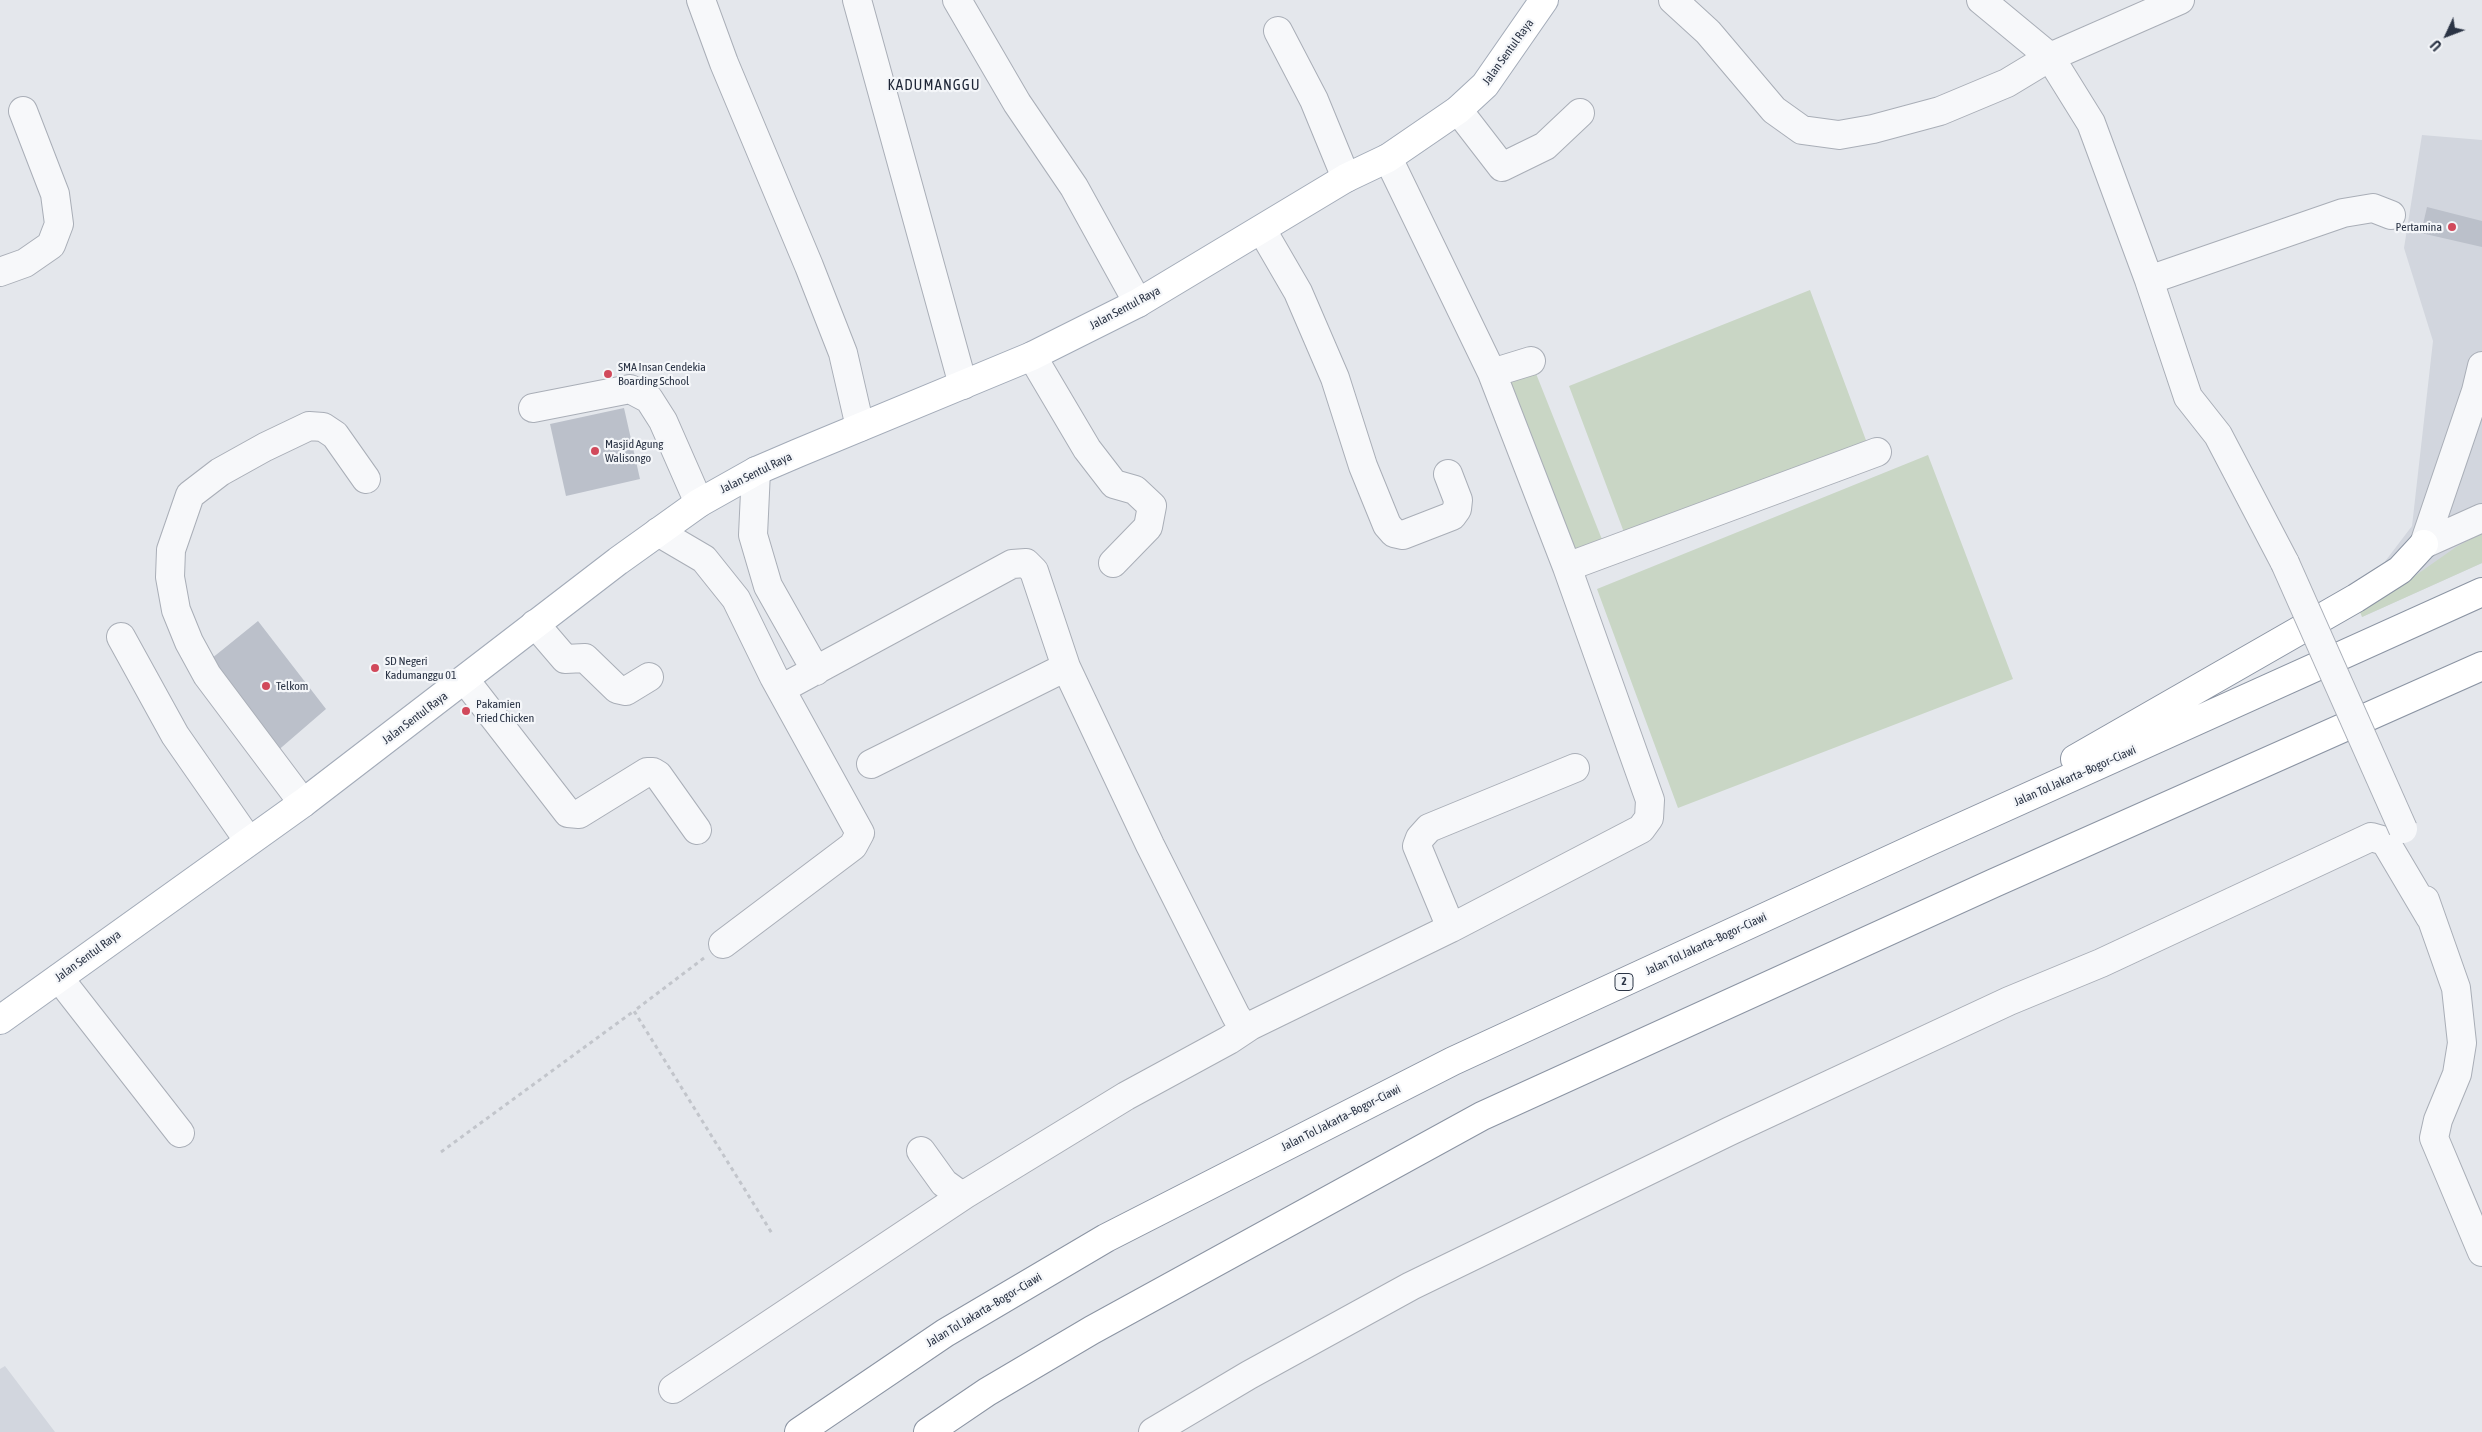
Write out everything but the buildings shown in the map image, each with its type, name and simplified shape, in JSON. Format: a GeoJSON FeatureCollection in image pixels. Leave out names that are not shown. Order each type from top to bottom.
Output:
{"type":"FeatureCollection","features":[{"type":"Feature","properties":{"kind":"main road","name":"Jalan Sentul Raya"},"geometry":{"type":"LineString","coordinates":[[0,1020],[302,803],[536,624],[699,503],[756,471],[1032,356],[1138,302],[1262,230],[1346,178],[1388,158],[1458,110],[1485,85],[1544,0]]}},
{"type":"Feature","properties":{"kind":"main road"},"geometry":{"type":"LineString","coordinates":[[1928,842],[2356,598],[2400,570],[2424,544]]}},
{"type":"Feature","properties":{"kind":"main road","name":"Jalan Tol Jakarta–Bogor–Ciawi"},"geometry":{"type":"LineString","coordinates":[[799,1432],[944,1333],[1106,1238],[1453,1061],[1928,842],[2482,592]]}},
{"type":"Feature","properties":{"kind":"main road"},"geometry":{"type":"LineString","coordinates":[[928,1432],[987,1392],[1092,1330],[1482,1116],[2482,666]]}},
{"type":"Feature","properties":{"kind":"street"},"geometry":{"type":"LineString","coordinates":[[701,0],[724,63],[843,353],[860,427]]}},
{"type":"Feature","properties":{"kind":"street"},"geometry":{"type":"LineString","coordinates":[[857,0],[963,385]]}},
{"type":"Feature","properties":{"kind":"street"},"geometry":{"type":"LineString","coordinates":[[956,0],[1017,103],[1051,150],[1074,187],[1138,302]]}},
{"type":"Feature","properties":{"kind":"street"},"geometry":{"type":"LineString","coordinates":[[1673,0],[1708,32],[1774,110],[1802,130],[1839,135],[1873,129],[1940,110],[2007,83],[2050,57],[2180,0]]}},
{"type":"Feature","properties":{"kind":"street"},"geometry":{"type":"LineString","coordinates":[[1981,0],[2050,57],[2091,123],[2149,280],[2188,397],[2218,435],[2285,564],[2403,829],[2430,917],[2456,988],[2462,1043],[2457,1074],[2438,1120],[2434,1138],[2482,1252]]}},
{"type":"Feature","properties":{"kind":"street"},"geometry":{"type":"LineString","coordinates":[[1278,31],[1314,100],[1346,178]]}},
{"type":"Feature","properties":{"kind":"street"},"geometry":{"type":"LineString","coordinates":[[1458,110],[1502,167],[1545,146],[1580,113]]}},
{"type":"Feature","properties":{"kind":"street"},"geometry":{"type":"LineString","coordinates":[[0,272],[25,263],[51,245],[59,224],[55,194],[23,111]]}},
{"type":"Feature","properties":{"kind":"street"},"geometry":{"type":"LineString","coordinates":[[673,1389],[964,1194],[1126,1096],[1229,1040],[1250,1026],[1451,928],[1641,829],[1649,818],[1650,800],[1567,567],[1492,373],[1388,158]]}},
{"type":"Feature","properties":{"kind":"street"},"geometry":{"type":"LineString","coordinates":[[2149,280],[2343,212],[2373,208],[2391,216]]}},
{"type":"Feature","properties":{"kind":"street"},"geometry":{"type":"LineString","coordinates":[[1262,230],[1298,292],[1335,378],[1363,466],[1387,525],[1394,533],[1403,535],[1452,516],[1457,509],[1458,500],[1448,474]]}},
{"type":"Feature","properties":{"kind":"street"},"geometry":{"type":"LineString","coordinates":[[1032,356],[1087,449],[1114,484],[1135,490],[1152,506],[1148,526],[1113,563]]}},
{"type":"Feature","properties":{"kind":"street"},"geometry":{"type":"LineString","coordinates":[[1492,373],[1531,361]]}},
{"type":"Feature","properties":{"kind":"street"},"geometry":{"type":"LineString","coordinates":[[2424,544],[2480,382]]}},
{"type":"Feature","properties":{"kind":"street"},"geometry":{"type":"LineString","coordinates":[[533,408],[630,389],[650,399],[664,421],[699,503]]}},
{"type":"Feature","properties":{"kind":"street"},"geometry":{"type":"LineString","coordinates":[[302,803],[207,675],[189,642],[176,610],[170,577],[170,550],[190,495],[220,472],[309,426],[324,427],[335,435],[366,479]]}},
{"type":"Feature","properties":{"kind":"street"},"geometry":{"type":"LineString","coordinates":[[1567,567],[1877,452]]}},
{"type":"Feature","properties":{"kind":"street"},"geometry":{"type":"LineString","coordinates":[[756,471],[753,534],[768,586],[816,671]]}},
{"type":"Feature","properties":{"kind":"street"},"geometry":{"type":"LineString","coordinates":[[2424,544],[2482,518]]}},
{"type":"Feature","properties":{"kind":"street"},"geometry":{"type":"LineString","coordinates":[[658,532],[704,559],[736,599],[781,689],[860,833],[854,846],[723,944]]}},
{"type":"Feature","properties":{"kind":"street"},"geometry":{"type":"LineString","coordinates":[[781,689],[1012,564],[1026,563],[1034,570],[1066,668],[1150,845],[1236,1016],[1242,1024],[1250,1026]]}},
{"type":"Feature","properties":{"kind":"street"},"geometry":{"type":"LineString","coordinates":[[736,599],[768,586]]}},
{"type":"Feature","properties":{"kind":"street"},"geometry":{"type":"LineString","coordinates":[[536,624],[566,659],[585,658],[617,689],[626,692],[650,677]]}},
{"type":"Feature","properties":{"kind":"street"},"geometry":{"type":"LineString","coordinates":[[121,638],[174,735],[248,840]]}},
{"type":"Feature","properties":{"kind":"street"},"geometry":{"type":"LineString","coordinates":[[871,764],[1066,668]]}},
{"type":"Feature","properties":{"kind":"street"},"geometry":{"type":"LineString","coordinates":[[465,680],[568,813],[579,814],[647,772],[652,772],[658,775],[698,830]]}},
{"type":"Feature","properties":{"kind":"street"},"geometry":{"type":"LineString","coordinates":[[1451,928],[1417,846],[1420,838],[1430,828],[1575,768]]}},
{"type":"Feature","properties":{"kind":"street"},"geometry":{"type":"LineString","coordinates":[[1153,1432],[1249,1375],[1411,1286],[1730,1131],[2009,1000],[2101,963],[2371,837],[2385,841],[2430,917]]}},
{"type":"Feature","properties":{"kind":"street"},"geometry":{"type":"LineString","coordinates":[[58,978],[180,1132]]}},
{"type":"Feature","properties":{"kind":"street"},"geometry":{"type":"LineString","coordinates":[[921,1151],[944,1183],[955,1191],[964,1194]]}},
{"type":"Feature","properties":{"kind":"path"},"geometry":{"type":"LineString","coordinates":[[441,1152],[723,944]]}},
{"type":"Feature","properties":{"kind":"path"},"geometry":{"type":"LineString","coordinates":[[634,1011],[773,1235]]}},
{"type":"Feature","properties":{"kind":"shaded area"},"geometry":{"type":"Polygon","coordinates":[[[2422,135],[2482,140],[2482,563],[2362,617],[2380,568],[2412,526],[2433,341],[2404,248],[2422,135]]]}},
{"type":"Feature","properties":{"kind":"shaded area"},"geometry":{"type":"Polygon","coordinates":[[[5,1366],[55,1432],[0,1432],[0,1369],[5,1366]]]}},
{"type":"Feature","properties":{"kind":"green space"},"geometry":{"type":"Polygon","coordinates":[[[1810,290],[1867,443],[1625,535],[1569,386],[1810,290]]]}},
{"type":"Feature","properties":{"kind":"green space"},"geometry":{"type":"Polygon","coordinates":[[[1531,361],[1607,552],[1567,567],[1492,373],[1531,361]]]}},
{"type":"Feature","properties":{"kind":"green space"},"geometry":{"type":"Polygon","coordinates":[[[1928,455],[2013,679],[1678,808],[1597,589],[1928,455]]]}},
{"type":"Feature","properties":{"kind":"green space"},"geometry":{"type":"Polygon","coordinates":[[[2482,533],[2482,563],[2362,617],[2358,607],[2409,580],[2456,547],[2482,533]]]}},
{"type":"Feature","properties":{"kind":"place","name":"Pertamina"},"geometry":{"type":"Point","coordinates":[2452,227]}},
{"type":"Feature","properties":{"kind":"place","name":"SMA Insan Cendekia Boarding School"},"geometry":{"type":"Point","coordinates":[608,374]}},
{"type":"Feature","properties":{"kind":"place","name":"Masjid Agung Walisongo"},"geometry":{"type":"Point","coordinates":[595,451]}},
{"type":"Feature","properties":{"kind":"place","name":"SD Negeri Kadumanggu 01"},"geometry":{"type":"Point","coordinates":[375,668]}},
{"type":"Feature","properties":{"kind":"place","name":"Telkom"},"geometry":{"type":"Point","coordinates":[266,686]}},
{"type":"Feature","properties":{"kind":"place","name":"Pakamien Fried Chicken"},"geometry":{"type":"Point","coordinates":[466,711]}},
{"type":"Feature","properties":{"kind":"district","name":"KADUMANGGU"},"geometry":{"type":"Point","coordinates":[934,85]}}]}
